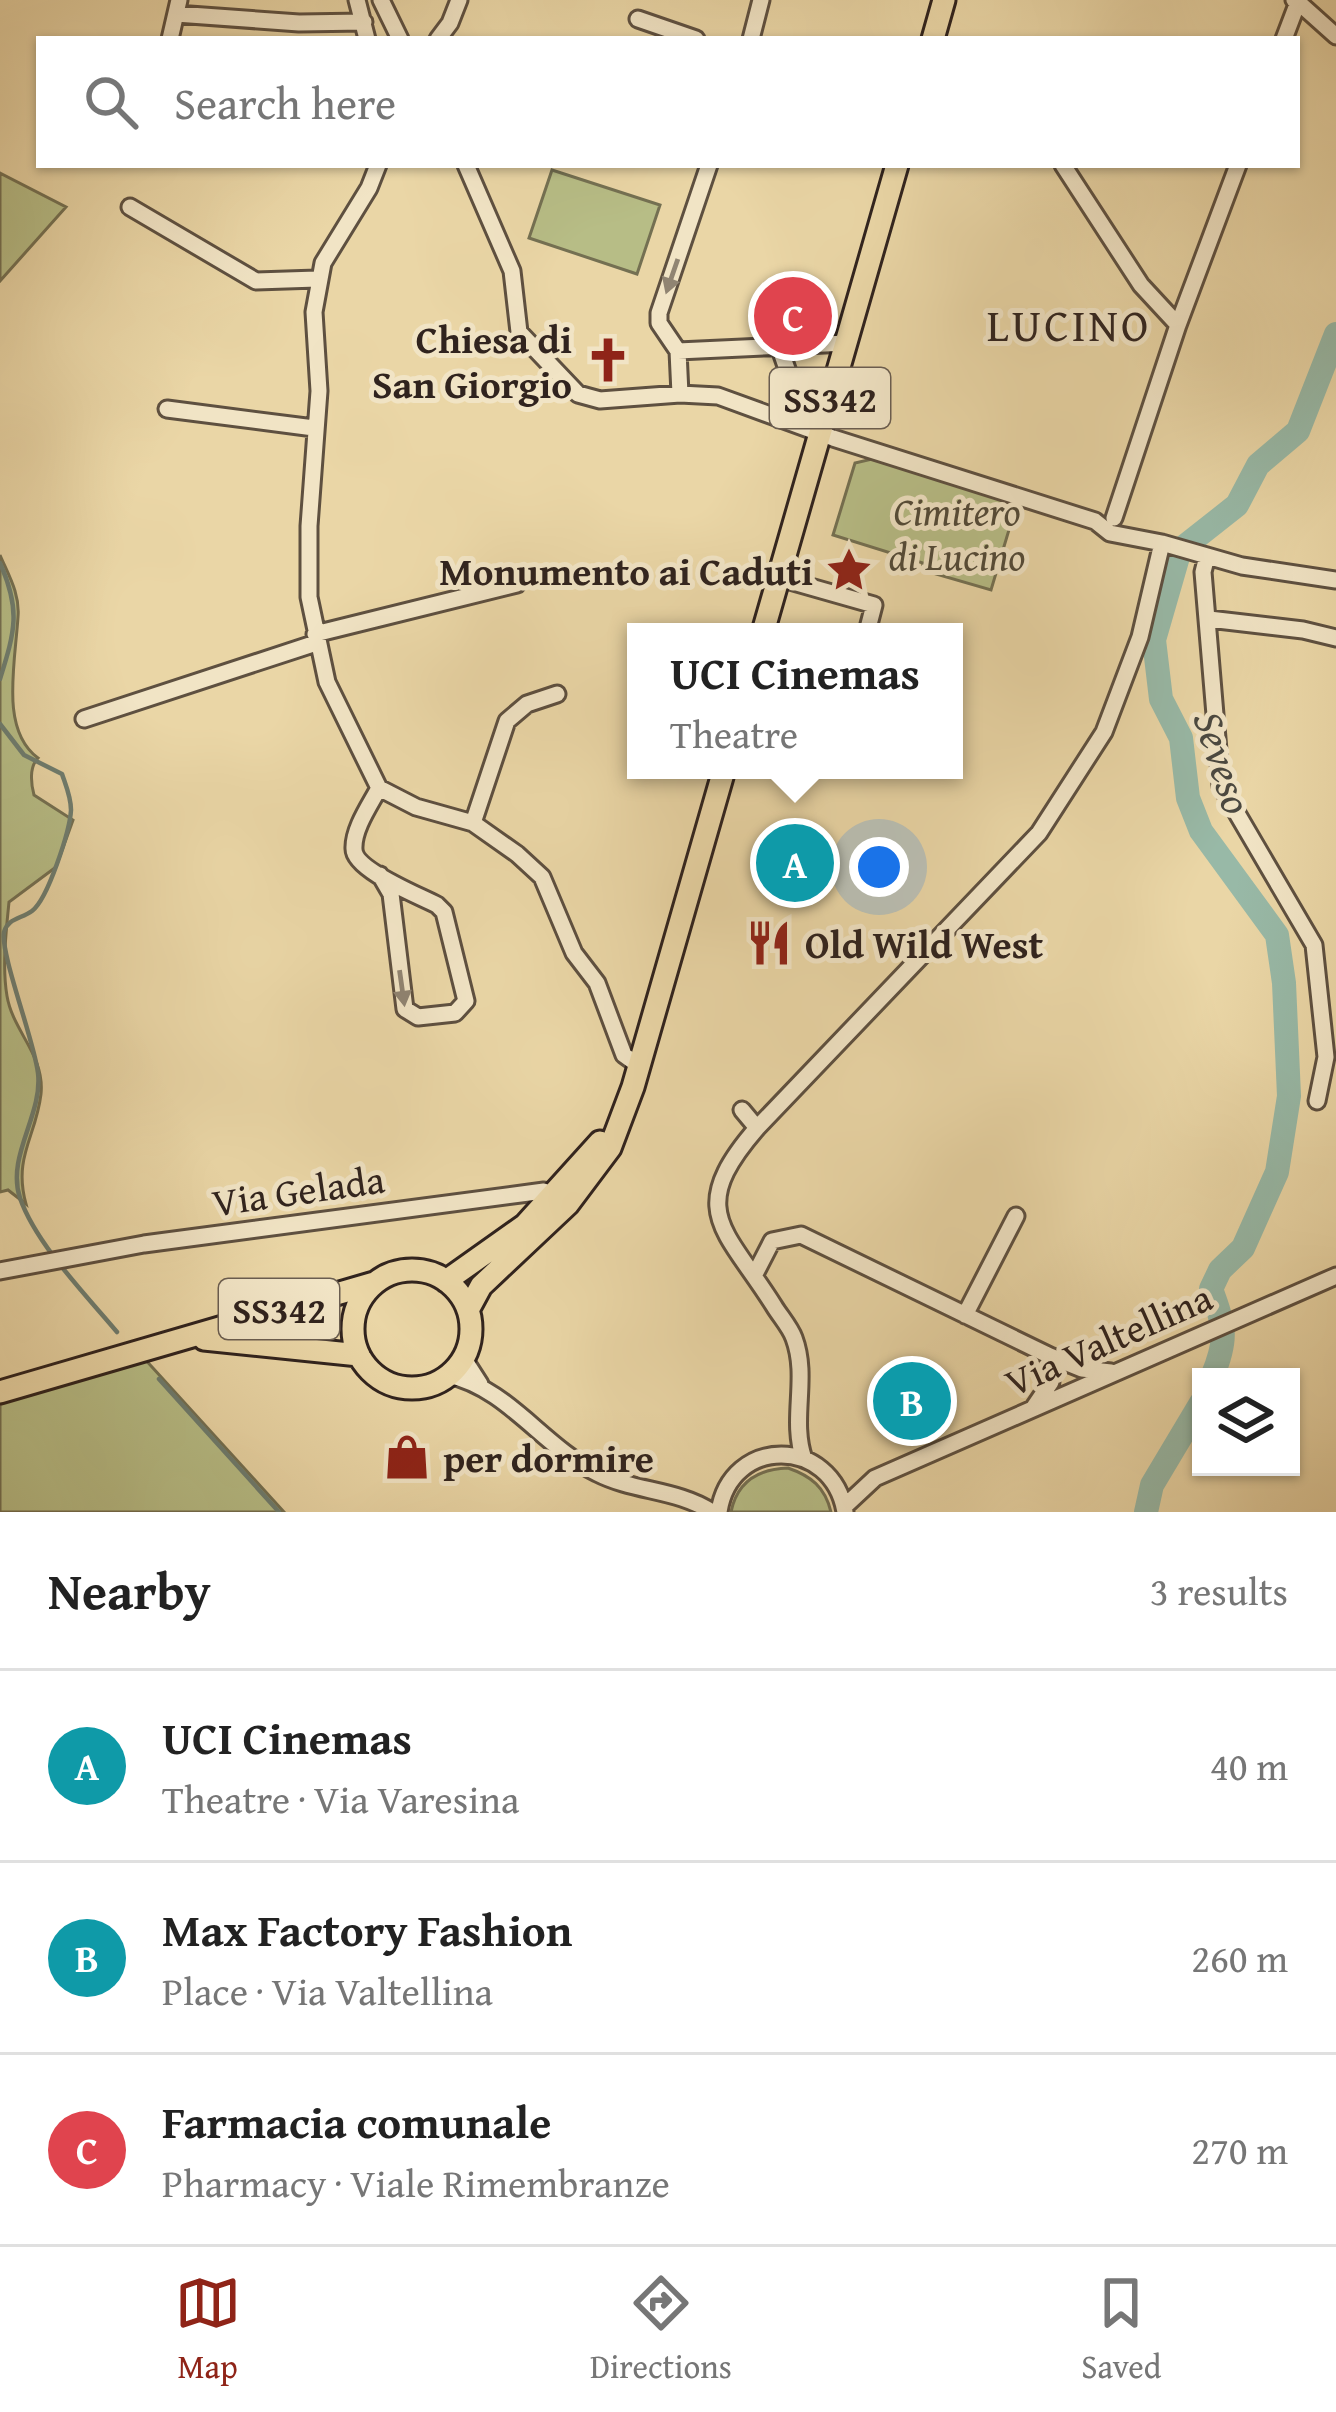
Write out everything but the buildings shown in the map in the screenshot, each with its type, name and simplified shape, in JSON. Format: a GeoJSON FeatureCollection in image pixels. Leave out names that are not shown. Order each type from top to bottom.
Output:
{"type":"FeatureCollection","features":[{"type":"Feature","properties":{"kind":"main road"},"geometry":{"type":"LineString","coordinates":[[934,36],[944,0]]}},
{"type":"Feature","properties":{"kind":"main road","name":"SS342"},"geometry":{"type":"LineString","coordinates":[[766,623],[896,168]]}},
{"type":"Feature","properties":{"kind":"main road"},"geometry":{"type":"LineString","coordinates":[[469,1310],[481,1286],[597,1170],[626,1108],[721,779]]}},
{"type":"Feature","properties":{"kind":"main road"},"geometry":{"type":"LineString","coordinates":[[456,1367],[472,1331],[469,1310],[446,1281],[525,1225],[568,1182],[626,1108]]}},
{"type":"Feature","properties":{"kind":"main road","name":"SS342"},"geometry":{"type":"LineString","coordinates":[[0,1392],[408,1270],[425,1271],[446,1281]]}},
{"type":"Feature","properties":{"kind":"main road","name":"SS342"},"geometry":{"type":"LineString","coordinates":[[374,1283],[357,1306],[353,1335],[370,1372],[391,1385],[416,1387],[456,1367]]}},
{"type":"Feature","properties":{"kind":"main road","name":"SS342"},"geometry":{"type":"LineString","coordinates":[[185,1339],[359,1355]]}},
{"type":"Feature","properties":{"kind":"street"},"geometry":{"type":"LineString","coordinates":[[178,7],[365,30],[357,0]]}},
{"type":"Feature","properties":{"kind":"street"},"geometry":{"type":"LineString","coordinates":[[381,0],[399,36]]}},
{"type":"Feature","properties":{"kind":"street"},"geometry":{"type":"LineString","coordinates":[[440,36],[460,0]]}},
{"type":"Feature","properties":{"kind":"street"},"geometry":{"type":"LineString","coordinates":[[752,36],[761,0]]}},
{"type":"Feature","properties":{"kind":"street"},"geometry":{"type":"LineString","coordinates":[[1286,36],[1296,1],[1336,36]]}},
{"type":"Feature","properties":{"kind":"street"},"geometry":{"type":"LineString","coordinates":[[638,19],[687,36]]}},
{"type":"Feature","properties":{"kind":"street"},"geometry":{"type":"LineString","coordinates":[[377,168],[317,279],[319,392],[309,573],[315,639],[339,711],[379,788],[416,807],[473,823],[542,877],[574,953],[597,983],[624,1055],[638,1065]]}},
{"type":"Feature","properties":{"kind":"street"},"geometry":{"type":"LineString","coordinates":[[467,168],[512,271],[519,332],[568,388],[588,399],[718,396],[1095,521],[1109,533],[1259,570],[1336,580]]}},
{"type":"Feature","properties":{"kind":"street"},"geometry":{"type":"LineString","coordinates":[[680,394],[678,351],[659,322],[659,314],[708,168]]}},
{"type":"Feature","properties":{"kind":"street"},"geometry":{"type":"LineString","coordinates":[[1065,168],[1141,285],[1178,325]]}},
{"type":"Feature","properties":{"kind":"street"},"geometry":{"type":"LineString","coordinates":[[1114,518],[1237,168]]}},
{"type":"Feature","properties":{"kind":"street"},"geometry":{"type":"LineString","coordinates":[[130,207],[256,280],[317,279]]}},
{"type":"Feature","properties":{"kind":"street"},"geometry":{"type":"LineString","coordinates":[[678,351],[846,344]]}},
{"type":"Feature","properties":{"kind":"street"},"geometry":{"type":"LineString","coordinates":[[779,346],[802,415]]}},
{"type":"Feature","properties":{"kind":"street"},"geometry":{"type":"LineString","coordinates":[[167,409],[314,428]]}},
{"type":"Feature","properties":{"kind":"street"},"geometry":{"type":"LineString","coordinates":[[1095,521],[1114,518],[1167,544]]}},
{"type":"Feature","properties":{"kind":"street"},"geometry":{"type":"LineString","coordinates":[[804,1459],[797,1419],[802,1385],[794,1337],[716,1214],[720,1179],[757,1128],[1039,833],[1104,732],[1141,637],[1167,544]]}},
{"type":"Feature","properties":{"kind":"street"},"geometry":{"type":"LineString","coordinates":[[1203,555],[1221,786],[1314,945],[1326,1057],[1317,1101]]}},
{"type":"Feature","properties":{"kind":"street"},"geometry":{"type":"LineString","coordinates":[[778,578],[874,605],[869,623]]}},
{"type":"Feature","properties":{"kind":"street"},"geometry":{"type":"LineString","coordinates":[[84,719],[315,639],[517,584]]}},
{"type":"Feature","properties":{"kind":"street"},"geometry":{"type":"LineString","coordinates":[[1209,619],[1336,638]]}},
{"type":"Feature","properties":{"kind":"street"},"geometry":{"type":"LineString","coordinates":[[473,823],[507,721],[527,704],[557,694]]}},
{"type":"Feature","properties":{"kind":"street"},"geometry":{"type":"LineString","coordinates":[[379,788],[353,847],[361,865],[380,875],[444,912],[466,1001],[455,1012],[418,1017],[405,1009],[392,894],[380,875]]}},
{"type":"Feature","properties":{"kind":"street"},"geometry":{"type":"LineString","coordinates":[[742,1110],[757,1128]]}},
{"type":"Feature","properties":{"kind":"street","name":"Via Gelada"},"geometry":{"type":"LineString","coordinates":[[0,1271],[163,1241],[544,1191]]}},
{"type":"Feature","properties":{"kind":"street"},"geometry":{"type":"LineString","coordinates":[[965,1315],[1016,1216]]}},
{"type":"Feature","properties":{"kind":"street","name":"Via Valtellina"},"geometry":{"type":"LineString","coordinates":[[754,1276],[772,1241],[801,1235],[1050,1356],[1082,1370],[1114,1372]]}},
{"type":"Feature","properties":{"kind":"street","name":"Via Valtellina"},"geometry":{"type":"LineString","coordinates":[[827,1474],[841,1479],[874,1478],[1302,1289],[1336,1280]]}},
{"type":"Feature","properties":{"kind":"street"},"geometry":{"type":"LineString","coordinates":[[1033,1408],[1051,1382],[1050,1356]]}},
{"type":"Feature","properties":{"kind":"street"},"geometry":{"type":"LineString","coordinates":[[456,1367],[596,1473],[630,1486],[680,1496],[716,1512],[724,1491],[741,1469],[774,1455],[804,1459],[827,1474],[844,1510]]}},
{"type":"Feature","properties":{"kind":"street"},"geometry":{"type":"LineString","coordinates":[[774,1455],[797,1419]]}},
{"type":"Feature","properties":{"kind":"street","name":"Via Valtellina"},"geometry":{"type":"LineString","coordinates":[[844,1510],[874,1478]]}},
{"type":"Feature","properties":{"kind":"street"},"geometry":{"type":"LineString","coordinates":[[680,1496],[724,1491]]}},
{"type":"Feature","properties":{"kind":"green space"},"geometry":{"type":"Polygon","coordinates":[[[552,170],[660,205],[637,274],[529,238],[552,170]]]}},
{"type":"Feature","properties":{"kind":"green space"},"geometry":{"type":"Polygon","coordinates":[[[0,173],[66,207],[0,281],[0,173]]]}},
{"type":"Feature","properties":{"kind":"green space","name":"Cimitero di Lucino"},"geometry":{"type":"Polygon","coordinates":[[[872,459],[1017,503],[991,590],[922,570],[923,563],[833,535],[855,463],[872,459]]]}},
{"type":"Feature","properties":{"kind":"green space"},"geometry":{"type":"Polygon","coordinates":[[[0,555],[17,601],[14,714],[26,746],[38,758],[32,771],[34,795],[73,820],[56,867],[9,902],[7,996],[41,1080],[22,1173],[26,1204],[8,1190],[0,1192],[0,555]]]}},
{"type":"Feature","properties":{"kind":"green space"},"geometry":{"type":"Polygon","coordinates":[[[142,1356],[284,1512],[0,1512],[0,1397],[142,1356]]]}},
{"type":"Feature","properties":{"kind":"green space"},"geometry":{"type":"Polygon","coordinates":[[[788,1468],[816,1484],[831,1512],[731,1512],[750,1479],[788,1468]]]}},
{"type":"Feature","properties":{"kind":"waterway","name":"Seveso"},"geometry":{"type":"LineString","coordinates":[[1215,1368],[1223,1333],[1211,1289],[1220,1270],[1243,1248],[1277,1172],[1289,1096],[1284,983],[1277,935],[1201,831],[1188,798],[1181,738],[1161,699],[1154,640],[1180,550],[1237,505],[1258,465],[1298,431],[1336,334]]}},
{"type":"Feature","properties":{"kind":"waterway"},"geometry":{"type":"LineString","coordinates":[[0,563],[14,621],[0,679]]}},
{"type":"Feature","properties":{"kind":"waterway"},"geometry":{"type":"LineString","coordinates":[[0,724],[24,755],[62,774],[71,810],[45,893],[32,911],[12,921],[4,932],[38,1073],[18,1167],[20,1198],[63,1268],[117,1332]]}},
{"type":"Feature","properties":{"kind":"waterway"},"geometry":{"type":"LineString","coordinates":[[159,1379],[279,1512]]}},
{"type":"Feature","properties":{"kind":"waterway","name":"Seveso"},"geometry":{"type":"LineString","coordinates":[[1146,1512],[1152,1485],[1192,1418]]}},
{"type":"Feature","properties":{"kind":"place","name":"Farmacia comunale"},"geometry":{"type":"Point","coordinates":[793,316]}},
{"type":"Feature","properties":{"kind":"place","name":"Chiesa di San Giorgio"},"geometry":{"type":"Point","coordinates":[608,360]}},
{"type":"Feature","properties":{"kind":"place","name":"Monumento ai Caduti"},"geometry":{"type":"Point","coordinates":[849,570]}},
{"type":"Feature","properties":{"kind":"place","name":"UCI Cinemas"},"geometry":{"type":"Point","coordinates":[795,863]}},
{"type":"Feature","properties":{"kind":"place","name":"Old Wild West"},"geometry":{"type":"Point","coordinates":[769,943]}},
{"type":"Feature","properties":{"kind":"place","name":"Max Factory Fashion"},"geometry":{"type":"Point","coordinates":[912,1401]}},
{"type":"Feature","properties":{"kind":"place","name":"per dormire"},"geometry":{"type":"Point","coordinates":[407,1457]}},
{"type":"Feature","properties":{"kind":"district","name":"LUCINO"},"geometry":{"type":"Point","coordinates":[1069,324]}}]}
